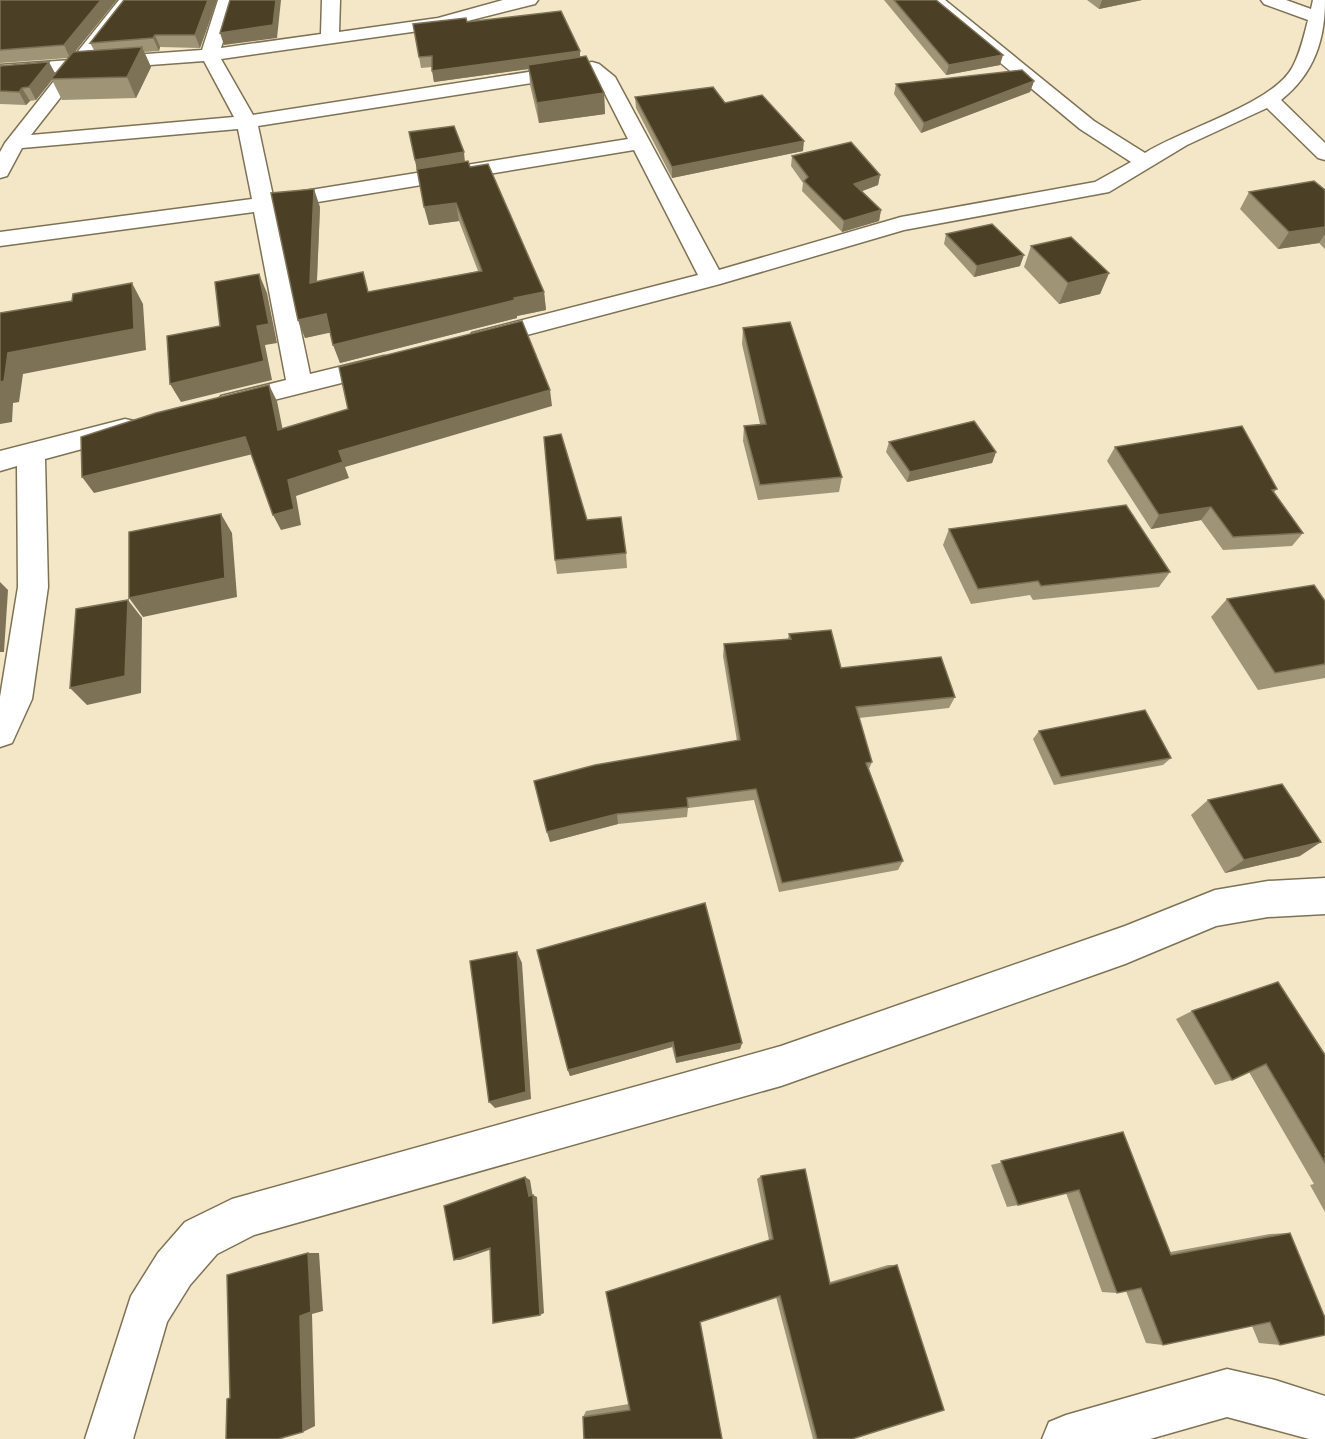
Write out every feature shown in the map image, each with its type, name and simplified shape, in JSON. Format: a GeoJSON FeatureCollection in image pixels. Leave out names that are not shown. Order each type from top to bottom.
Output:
{"type":"FeatureCollection","features":[{"type":"Feature","properties":{"kind":"street"},"geometry":{"type":"LineString","coordinates":[[0,172],[15,143],[128,0]]}},
{"type":"Feature","properties":{"kind":"street"},"geometry":{"type":"LineString","coordinates":[[227,0],[210,55],[247,122],[300,385]]}},
{"type":"Feature","properties":{"kind":"street"},"geometry":{"type":"LineString","coordinates":[[330,38],[331,0]]}},
{"type":"Feature","properties":{"kind":"street"},"geometry":{"type":"LineString","coordinates":[[0,71],[210,55],[448,21],[494,7],[529,0]]}},
{"type":"Feature","properties":{"kind":"street"},"geometry":{"type":"LineString","coordinates":[[934,0],[1087,125],[1146,162]]}},
{"type":"Feature","properties":{"kind":"street"},"geometry":{"type":"LineString","coordinates":[[464,344],[712,279],[901,224],[1101,187],[1125,177],[1180,141],[1221,123],[1268,98],[1290,83],[1300,72],[1321,12],[1270,0]]}},
{"type":"Feature","properties":{"kind":"street"},"geometry":{"type":"LineString","coordinates":[[15,143],[247,122],[591,68],[606,77],[712,279]]}},
{"type":"Feature","properties":{"kind":"street"},"geometry":{"type":"LineString","coordinates":[[1290,83],[1313,78]]}},
{"type":"Feature","properties":{"kind":"street"},"geometry":{"type":"LineString","coordinates":[[1268,98],[1325,154]]}},
{"type":"Feature","properties":{"kind":"street"},"geometry":{"type":"LineString","coordinates":[[0,239],[264,204],[640,143]]}},
{"type":"Feature","properties":{"kind":"street"},"geometry":{"type":"LineString","coordinates":[[210,407],[408,358]]}},
{"type":"Feature","properties":{"kind":"street"},"geometry":{"type":"LineString","coordinates":[[0,461],[142,423]]}},
{"type":"Feature","properties":{"kind":"street"},"geometry":{"type":"LineString","coordinates":[[0,733],[16,699],[33,587],[31,452]]}},
{"type":"Feature","properties":{"kind":"street"},"geometry":{"type":"LineString","coordinates":[[109,1439],[147,1312],[163,1286],[174,1269],[201,1238],[248,1215],[781,1066],[1125,945],[1215,908],[1268,899],[1325,896]]}},
{"type":"Feature","properties":{"kind":"street"},"geometry":{"type":"LineString","coordinates":[[1066,1439],[1227,1393],[1275,1404],[1325,1420]]}},
{"type":"Feature","properties":{"kind":"building"},"geometry":{"type":"Polygon","coordinates":[[[0,0],[101,0],[64,45],[0,50],[0,0]]]}},
{"type":"Feature","properties":{"kind":"building"},"geometry":{"type":"Polygon","coordinates":[[[124,0],[208,0],[195,35],[155,35],[153,38],[90,43],[124,0]]]}},
{"type":"Feature","properties":{"kind":"building"},"geometry":{"type":"Polygon","coordinates":[[[230,0],[276,0],[273,25],[220,33],[230,0]]]}},
{"type":"Feature","properties":{"kind":"building"},"geometry":{"type":"Polygon","coordinates":[[[894,0],[936,0],[1003,55],[949,65],[894,0]]]}},
{"type":"Feature","properties":{"kind":"building"},"geometry":{"type":"Polygon","coordinates":[[[561,11],[580,51],[432,71],[432,56],[419,57],[413,24],[466,18],[467,22],[561,11]]]}},
{"type":"Feature","properties":{"kind":"building"},"geometry":{"type":"Polygon","coordinates":[[[142,47],[127,77],[51,79],[73,52],[142,47]]]}},
{"type":"Feature","properties":{"kind":"building"},"geometry":{"type":"Polygon","coordinates":[[[586,56],[604,93],[537,103],[528,65],[586,56]]]}},
{"type":"Feature","properties":{"kind":"building"},"geometry":{"type":"Polygon","coordinates":[[[49,62],[29,87],[22,88],[19,92],[0,91],[0,66],[49,62]]]}},
{"type":"Feature","properties":{"kind":"building"},"geometry":{"type":"Polygon","coordinates":[[[1022,70],[1034,81],[924,123],[896,84],[1022,70]]]}},
{"type":"Feature","properties":{"kind":"building"},"geometry":{"type":"Polygon","coordinates":[[[713,87],[725,103],[762,95],[804,141],[672,167],[635,97],[713,87]]]}},
{"type":"Feature","properties":{"kind":"building"},"geometry":{"type":"Polygon","coordinates":[[[454,126],[464,152],[415,160],[409,132],[454,126]]]}},
{"type":"Feature","properties":{"kind":"building"},"geometry":{"type":"Polygon","coordinates":[[[851,142],[880,175],[854,184],[881,210],[844,221],[804,181],[808,177],[792,156],[851,142]]]}},
{"type":"Feature","properties":{"kind":"building"},"geometry":{"type":"Polygon","coordinates":[[[468,161],[470,167],[488,164],[544,292],[333,345],[326,314],[298,320],[271,193],[314,189],[310,283],[363,272],[368,292],[482,271],[456,203],[424,207],[417,169],[468,161]]]}},
{"type":"Feature","properties":{"kind":"building"},"geometry":{"type":"Polygon","coordinates":[[[1314,181],[1325,190],[1325,227],[1289,232],[1249,192],[1314,181]]]}},
{"type":"Feature","properties":{"kind":"building"},"geometry":{"type":"Polygon","coordinates":[[[992,224],[1024,255],[977,266],[946,234],[992,224]]]}},
{"type":"Feature","properties":{"kind":"building"},"geometry":{"type":"Polygon","coordinates":[[[1071,237],[1109,273],[1068,283],[1031,246],[1071,237]]]}},
{"type":"Feature","properties":{"kind":"building"},"geometry":{"type":"Polygon","coordinates":[[[259,274],[269,324],[257,326],[264,361],[170,384],[167,336],[220,326],[215,282],[259,274]]]}},
{"type":"Feature","properties":{"kind":"building"},"geometry":{"type":"Polygon","coordinates":[[[132,283],[134,329],[8,353],[4,381],[0,382],[0,313],[72,301],[73,294],[132,283]]]}},
{"type":"Feature","properties":{"kind":"building"},"geometry":{"type":"Polygon","coordinates":[[[522,321],[550,390],[339,451],[343,462],[288,480],[294,509],[273,515],[245,437],[82,477],[81,437],[156,413],[269,385],[278,430],[348,409],[339,367],[522,321]]]}},
{"type":"Feature","properties":{"kind":"building"},"geometry":{"type":"Polygon","coordinates":[[[790,322],[842,477],[760,485],[744,426],[766,424],[743,328],[790,322]]]}},
{"type":"Feature","properties":{"kind":"building"},"geometry":{"type":"Polygon","coordinates":[[[974,421],[996,452],[910,472],[889,442],[974,421]]]}},
{"type":"Feature","properties":{"kind":"building"},"geometry":{"type":"Polygon","coordinates":[[[1242,426],[1277,489],[1272,490],[1303,533],[1233,537],[1211,507],[1159,515],[1115,447],[1242,426]]]}},
{"type":"Feature","properties":{"kind":"building"},"geometry":{"type":"Polygon","coordinates":[[[561,434],[587,520],[621,517],[626,553],[555,560],[544,437],[561,434]]]}},
{"type":"Feature","properties":{"kind":"building"},"geometry":{"type":"Polygon","coordinates":[[[1126,505],[1170,572],[1041,586],[1038,581],[978,589],[949,529],[1126,505]]]}},
{"type":"Feature","properties":{"kind":"building"},"geometry":{"type":"Polygon","coordinates":[[[221,514],[225,578],[129,598],[129,532],[221,514]]]}},
{"type":"Feature","properties":{"kind":"building"},"geometry":{"type":"Polygon","coordinates":[[[1314,585],[1325,601],[1325,664],[1275,673],[1227,599],[1314,585]]]}},
{"type":"Feature","properties":{"kind":"building"},"geometry":{"type":"Polygon","coordinates":[[[128,600],[125,676],[70,688],[76,609],[128,600]]]}},
{"type":"Feature","properties":{"kind":"building"},"geometry":{"type":"Polygon","coordinates":[[[831,630],[841,668],[941,657],[955,697],[856,707],[872,762],[866,763],[903,861],[782,883],[756,789],[687,798],[688,807],[617,814],[547,832],[534,781],[595,765],[740,740],[724,644],[791,639],[789,634],[831,630]]]}},
{"type":"Feature","properties":{"kind":"building"},"geometry":{"type":"Polygon","coordinates":[[[1145,710],[1171,758],[1061,777],[1039,731],[1145,710]]]}},
{"type":"Feature","properties":{"kind":"building"},"geometry":{"type":"Polygon","coordinates":[[[1282,784],[1321,842],[1244,860],[1208,800],[1282,784]]]}},
{"type":"Feature","properties":{"kind":"building"},"geometry":{"type":"Polygon","coordinates":[[[705,903],[742,1043],[676,1058],[673,1042],[568,1070],[537,950],[705,903]]]}},
{"type":"Feature","properties":{"kind":"building"},"geometry":{"type":"Polygon","coordinates":[[[517,952],[526,1092],[489,1102],[470,961],[517,952]]]}},
{"type":"Feature","properties":{"kind":"building"},"geometry":{"type":"Polygon","coordinates":[[[1278,982],[1325,1055],[1325,1163],[1266,1064],[1232,1080],[1192,1011],[1278,982]]]}},
{"type":"Feature","properties":{"kind":"building"},"geometry":{"type":"Polygon","coordinates":[[[1123,1132],[1171,1255],[1290,1233],[1325,1318],[1325,1335],[1280,1345],[1270,1322],[1163,1345],[1141,1288],[1117,1293],[1079,1190],[1018,1205],[1001,1161],[1123,1132]]]}},
{"type":"Feature","properties":{"kind":"building"},"geometry":{"type":"Polygon","coordinates":[[[805,1169],[830,1284],[897,1265],[944,1410],[852,1439],[817,1439],[780,1296],[700,1322],[722,1439],[584,1439],[583,1417],[630,1410],[606,1292],[773,1239],[761,1176],[805,1169]]]}},
{"type":"Feature","properties":{"kind":"building"},"geometry":{"type":"Polygon","coordinates":[[[525,1177],[529,1196],[533,1195],[540,1315],[493,1323],[490,1248],[454,1260],[444,1206],[525,1177]]]}},
{"type":"Feature","properties":{"kind":"building"},"geometry":{"type":"Polygon","coordinates":[[[308,1253],[311,1312],[300,1316],[303,1432],[278,1439],[226,1439],[227,1399],[230,1398],[227,1275],[308,1253]]]}}]}
